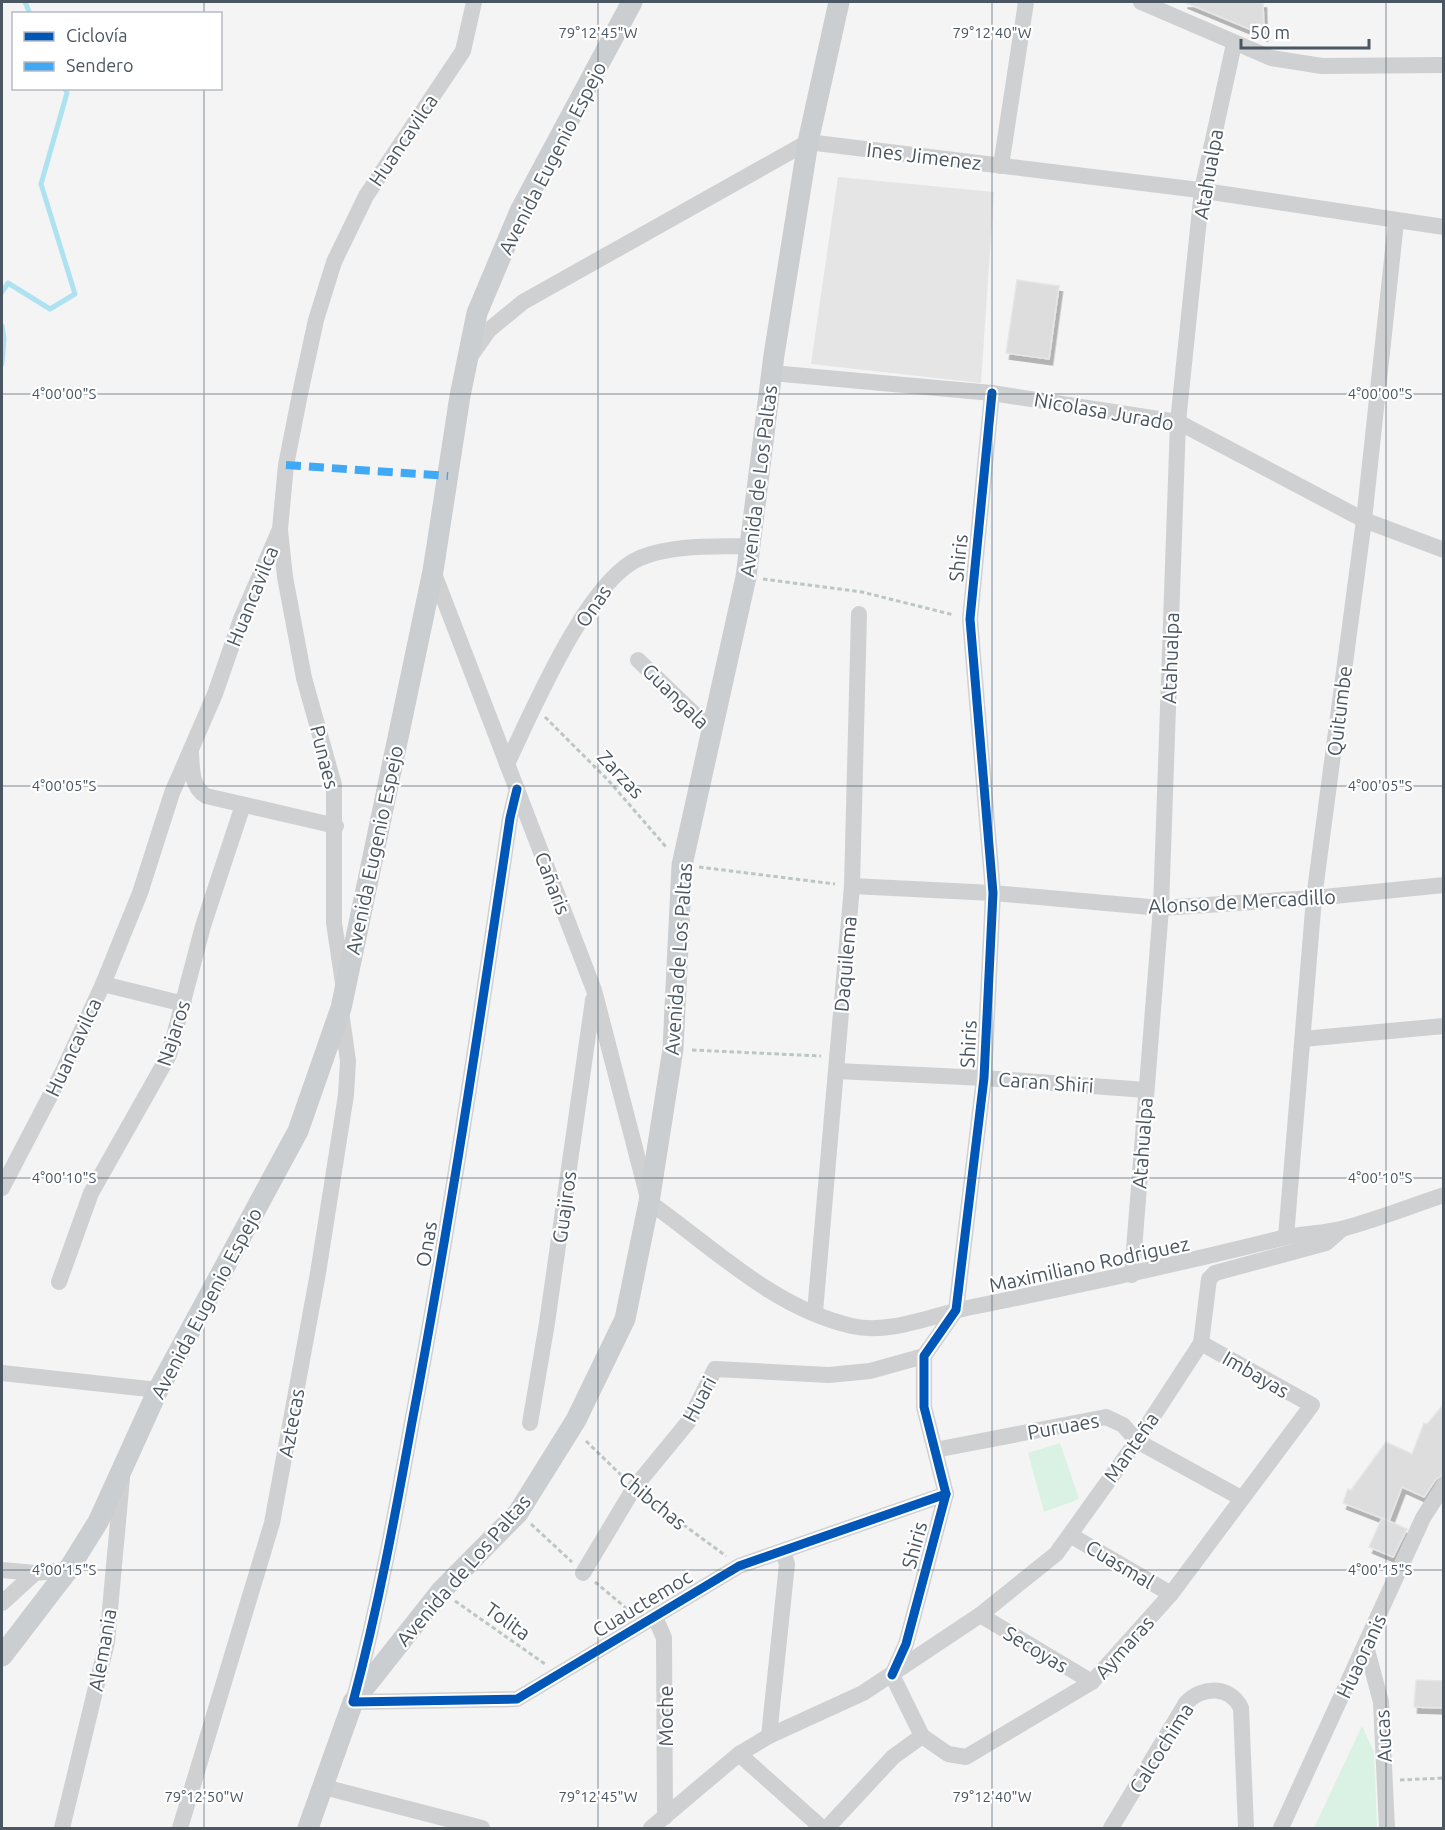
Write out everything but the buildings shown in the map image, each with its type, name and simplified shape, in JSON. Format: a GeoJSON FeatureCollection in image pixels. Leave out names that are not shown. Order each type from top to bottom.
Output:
{"type":"FeatureCollection","features":[{"type":"Feature","properties":{"kind":"main road","name":"Avenida Eugenio Espejo"},"geometry":{"type":"LineString","coordinates":[[2,1656],[68,1570],[98,1522],[158,1390],[298,1131],[342,998],[433,572],[477,313],[520,211],[632,2]]}},
{"type":"Feature","properties":{"kind":"main road","name":"Avenida de Los Paltas"},"geometry":{"type":"LineString","coordinates":[[308,1828],[353,1702],[441,1591],[518,1513],[572,1427],[625,1319],[649,1202],[673,1049],[682,865],[746,577],[772,373],[808,142],[839,2]]}},
{"type":"Feature","properties":{"kind":"street","name":"Huancavilca"},"geometry":{"type":"LineString","coordinates":[[2,1188],[62,1073],[103,984],[140,893],[172,793],[215,694],[241,619],[280,529],[286,465],[301,389],[316,320],[334,262],[366,196],[464,51],[474,2]]}},
{"type":"Feature","properties":{"kind":"street"},"geometry":{"type":"LineString","coordinates":[[619,28],[623,2]]}},
{"type":"Feature","properties":{"kind":"street"},"geometry":{"type":"LineString","coordinates":[[1001,166],[1026,2]]}},
{"type":"Feature","properties":{"kind":"street"},"geometry":{"type":"LineString","coordinates":[[1141,2],[1271,58],[1322,66],[1443,65]]}},
{"type":"Feature","properties":{"kind":"street","name":"Atahualpa"},"geometry":{"type":"LineString","coordinates":[[1132,1275],[1161,909],[1178,422],[1202,190],[1234,44]]}},
{"type":"Feature","properties":{"kind":"street"},"geometry":{"type":"LineString","coordinates":[[468,361],[489,330],[523,302],[808,142]]}},
{"type":"Feature","properties":{"kind":"street","name":"Ines Jimenez"},"geometry":{"type":"LineString","coordinates":[[808,142],[1202,190],[1396,222],[1443,227]]}},
{"type":"Feature","properties":{"kind":"street","name":"Quitumbe"},"geometry":{"type":"LineString","coordinates":[[1286,1237],[1314,898],[1364,520],[1396,222]]}},
{"type":"Feature","properties":{"kind":"street","name":"Nicolasa Jurado"},"geometry":{"type":"LineString","coordinates":[[772,373],[992,393],[1178,422],[1364,520],[1443,550]]}},
{"type":"Feature","properties":{"kind":"street","name":"Shiris"},"geometry":{"type":"LineString","coordinates":[[892,1675],[906,1644],[946,1494],[924,1407],[924,1356],[956,1310],[984,1078],[993,893],[970,619],[992,393]]}},
{"type":"Feature","properties":{"kind":"street","name":"Punaes"},"geometry":{"type":"LineString","coordinates":[[280,529],[285,577],[304,678],[334,784],[336,826],[334,923],[342,998]]}},
{"type":"Feature","properties":{"kind":"street","name":"Onas"},"geometry":{"type":"LineString","coordinates":[[507,764],[534,706],[587,608],[617,573],[639,558],[677,549],[750,546]]}},
{"type":"Feature","properties":{"kind":"street","name":"Cañaris"},"geometry":{"type":"LineString","coordinates":[[433,572],[594,990],[649,1202]]}},
{"type":"Feature","properties":{"kind":"street","name":"Daquilema"},"geometry":{"type":"LineString","coordinates":[[815,1312],[852,886],[859,614]]}},
{"type":"Feature","properties":{"kind":"street","name":"Guangala"},"geometry":{"type":"LineString","coordinates":[[638,660],[713,732]]}},
{"type":"Feature","properties":{"kind":"street"},"geometry":{"type":"LineString","coordinates":[[190,749],[193,781],[199,792],[243,805],[336,826]]}},
{"type":"Feature","properties":{"kind":"street","name":"Onas"},"geometry":{"type":"LineString","coordinates":[[353,1702],[376,1617],[435,1303],[467,1110],[510,818],[517,789]]}},
{"type":"Feature","properties":{"kind":"street","name":"Najaros"},"geometry":{"type":"LineString","coordinates":[[59,1282],[91,1193],[169,1055],[203,926],[243,805]]}},
{"type":"Feature","properties":{"kind":"street","name":"Alonso de Mercadillo"},"geometry":{"type":"LineString","coordinates":[[852,886],[993,893],[1161,909],[1314,898],[1443,885]]}},
{"type":"Feature","properties":{"kind":"street"},"geometry":{"type":"LineString","coordinates":[[103,984],[184,1004]]}},
{"type":"Feature","properties":{"kind":"street","name":"Guajiros"},"geometry":{"type":"LineString","coordinates":[[530,1423],[547,1323],[594,990]]}},
{"type":"Feature","properties":{"kind":"street","name":"Aztecas"},"geometry":{"type":"LineString","coordinates":[[180,1828],[272,1523],[318,1274],[346,1095],[348,1061],[342,998]]}},
{"type":"Feature","properties":{"kind":"street"},"geometry":{"type":"LineString","coordinates":[[1303,1039],[1443,1026]]}},
{"type":"Feature","properties":{"kind":"street","name":"Caran Shiri"},"geometry":{"type":"LineString","coordinates":[[837,1064],[1146,1090]]}},
{"type":"Feature","properties":{"kind":"street","name":"Maximiliano Rodriguez"},"geometry":{"type":"LineString","coordinates":[[649,1202],[766,1290],[853,1326],[872,1328],[897,1325],[956,1310],[1132,1275],[1286,1237],[1342,1229],[1443,1196]]}},
{"type":"Feature","properties":{"kind":"street","name":"Manteña"},"geometry":{"type":"LineString","coordinates":[[892,1675],[980,1615],[1056,1554],[1137,1441],[1201,1343],[1209,1279],[1215,1273],[1326,1243],[1342,1229]]}},
{"type":"Feature","properties":{"kind":"street","name":"Imbayas"},"geometry":{"type":"LineString","coordinates":[[1201,1343],[1312,1405]]}},
{"type":"Feature","properties":{"kind":"street","name":"Huari"},"geometry":{"type":"LineString","coordinates":[[583,1573],[634,1488],[685,1426],[715,1369],[829,1375],[870,1371],[924,1356]]}},
{"type":"Feature","properties":{"kind":"street"},"geometry":{"type":"LineString","coordinates":[[2,1373],[158,1390]]}},
{"type":"Feature","properties":{"kind":"street","name":"Aymaras"},"geometry":{"type":"LineString","coordinates":[[922,1736],[948,1754],[966,1757],[1092,1682],[1171,1594],[1312,1405]]}},
{"type":"Feature","properties":{"kind":"street","name":"Puruaes"},"geometry":{"type":"LineString","coordinates":[[935,1450],[1100,1417],[1123,1425],[1137,1441],[1241,1498]]}},
{"type":"Feature","properties":{"kind":"street","name":"Alemania"},"geometry":{"type":"LineString","coordinates":[[62,1828],[107,1642],[122,1468]]}},
{"type":"Feature","properties":{"kind":"street","name":"Huaoranis"},"geometry":{"type":"LineString","coordinates":[[1281,1828],[1423,1518],[1443,1485]]}},
{"type":"Feature","properties":{"kind":"street","name":"Cuauctemoc"},"geometry":{"type":"LineString","coordinates":[[353,1702],[517,1699],[739,1566],[946,1494]]}},
{"type":"Feature","properties":{"kind":"street","name":"Cuasmal"},"geometry":{"type":"LineString","coordinates":[[1070,1534],[1171,1594]]}},
{"type":"Feature","properties":{"kind":"street"},"geometry":{"type":"LineString","coordinates":[[769,1736],[788,1564],[783,1552]]}},
{"type":"Feature","properties":{"kind":"street"},"geometry":{"type":"LineString","coordinates":[[2,1570],[35,1573],[68,1570]]}},
{"type":"Feature","properties":{"kind":"street"},"geometry":{"type":"LineString","coordinates":[[2,1603],[35,1573]]}},
{"type":"Feature","properties":{"kind":"street","name":"Secoyas"},"geometry":{"type":"LineString","coordinates":[[980,1615],[1092,1682]]}},
{"type":"Feature","properties":{"kind":"street","name":"Moche"},"geometry":{"type":"LineString","coordinates":[[655,1617],[664,1638],[665,1817]]}},
{"type":"Feature","properties":{"kind":"street","name":"Aucas"},"geometry":{"type":"LineString","coordinates":[[1366,1646],[1381,1702],[1387,1828]]}},
{"type":"Feature","properties":{"kind":"street"},"geometry":{"type":"LineString","coordinates":[[651,1828],[739,1754],[769,1736],[863,1693],[892,1675],[922,1736],[893,1757],[824,1828],[739,1754]]}},
{"type":"Feature","properties":{"kind":"street","name":"Calcochima"},"geometry":{"type":"LineString","coordinates":[[1111,1828],[1186,1703],[1198,1693],[1214,1690],[1230,1695],[1241,1708],[1246,1828]]}},
{"type":"Feature","properties":{"kind":"street"},"geometry":{"type":"LineString","coordinates":[[324,1787],[482,1828]]}},
{"type":"Feature","properties":{"kind":"path"},"geometry":{"type":"LineString","coordinates":[[746,577],[862,592],[970,619]]}},
{"type":"Feature","properties":{"kind":"path"},"geometry":{"type":"LineString","coordinates":[[682,865],[852,886]]}},
{"type":"Feature","properties":{"kind":"path"},"geometry":{"type":"LineString","coordinates":[[673,1049],[837,1064]]}},
{"type":"Feature","properties":{"kind":"path"},"geometry":{"type":"LineString","coordinates":[[1385,1780],[1443,1778]]}},
{"type":"Feature","properties":{"kind":"shaded area"},"geometry":{"type":"Polygon","coordinates":[[[838,177],[994,192],[981,383],[811,364],[838,177]]]}},
{"type":"Feature","properties":{"kind":"green space"},"geometry":{"type":"Polygon","coordinates":[[[1060,1443],[1079,1499],[1044,1512],[1028,1453],[1060,1443]]]}},
{"type":"Feature","properties":{"kind":"green space"},"geometry":{"type":"Polygon","coordinates":[[[1362,1726],[1374,1752],[1377,1828],[1314,1828],[1362,1726]]]}},
{"type":"Feature","properties":{"kind":"waterway"},"geometry":{"type":"LineString","coordinates":[[25,2],[29,12]]}},
{"type":"Feature","properties":{"kind":"waterway"},"geometry":{"type":"LineString","coordinates":[[2,292],[8,283],[50,309],[75,294],[41,184],[67,93],[66,90]]}},
{"type":"Feature","properties":{"kind":"waterway"},"geometry":{"type":"LineString","coordinates":[[2,326],[4,338],[2,364]]}},
{"type":"Feature","properties":{"kind":"marked path"},"geometry":{"type":"LineString","coordinates":[[286,465],[448,476]]}},
{"type":"Feature","properties":{"kind":"cycle path"},"geometry":{"type":"LineString","coordinates":[[892,1675],[906,1644],[946,1494],[924,1407],[924,1356],[956,1310],[984,1078],[993,893],[970,619],[992,393]]}},
{"type":"Feature","properties":{"kind":"cycle path"},"geometry":{"type":"LineString","coordinates":[[517,789],[510,818],[464,1121],[426,1347],[386,1562],[353,1702],[517,1699],[739,1566],[946,1494]]}}]}
